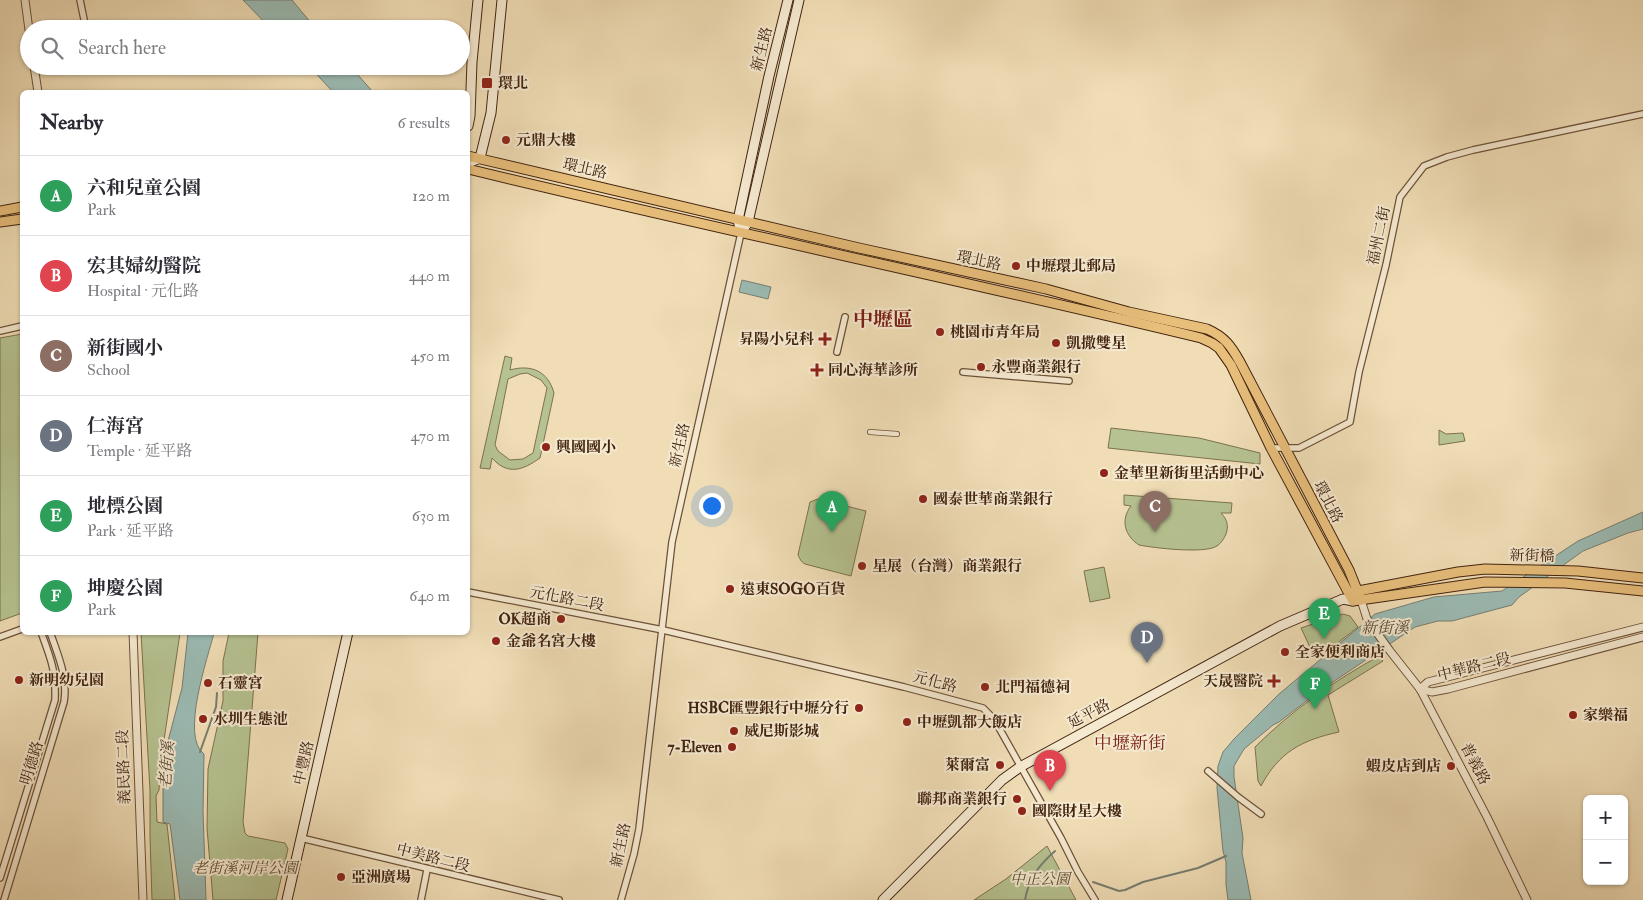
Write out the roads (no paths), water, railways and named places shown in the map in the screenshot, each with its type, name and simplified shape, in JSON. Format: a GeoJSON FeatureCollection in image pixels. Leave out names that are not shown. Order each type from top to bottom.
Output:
{"type":"FeatureCollection","features":[{"type":"Feature","properties":{"kind":"main road"},"geometry":{"type":"LineString","coordinates":[[470,116],[472,62],[478,0]]}},
{"type":"Feature","properties":{"kind":"main road"},"geometry":{"type":"LineString","coordinates":[[470,162],[480,158],[491,113],[502,0]]}},
{"type":"Feature","properties":{"kind":"main road","name":"新生路"},"geometry":{"type":"LineString","coordinates":[[741,233],[738,220],[769,76],[788,0]]}},
{"type":"Feature","properties":{"kind":"main road"},"geometry":{"type":"LineString","coordinates":[[741,233],[748,222],[799,0]]}},
{"type":"Feature","properties":{"kind":"main road","name":"環北路"},"geometry":{"type":"LineString","coordinates":[[470,156],[738,220],[1046,289],[1129,312],[1192,325],[1219,335],[1231,347],[1349,570],[1354,599]]}},
{"type":"Feature","properties":{"kind":"main road","name":"環北路"},"geometry":{"type":"LineString","coordinates":[[470,169],[1212,342],[1219,348],[1231,365],[1271,448],[1354,599]]}},
{"type":"Feature","properties":{"kind":"main road"},"geometry":{"type":"LineString","coordinates":[[0,210],[20,207]]}},
{"type":"Feature","properties":{"kind":"main road"},"geometry":{"type":"LineString","coordinates":[[0,222],[20,219]]}},
{"type":"Feature","properties":{"kind":"main road","name":"延平路"},"geometry":{"type":"LineString","coordinates":[[883,900],[1002,780],[1020,767],[1280,626],[1354,599],[1458,572],[1485,569]]}},
{"type":"Feature","properties":{"kind":"main road","name":"新街橋"},"geometry":{"type":"LineString","coordinates":[[1485,569],[1578,571],[1643,578]]}},
{"type":"Feature","properties":{"kind":"main road","name":"延平路"},"geometry":{"type":"LineString","coordinates":[[1354,599],[1485,582]]}},
{"type":"Feature","properties":{"kind":"main road","name":"新街橋"},"geometry":{"type":"LineString","coordinates":[[1485,582],[1565,583],[1643,591]]}},
{"type":"Feature","properties":{"kind":"main road","name":"中豐路"},"geometry":{"type":"LineString","coordinates":[[287,900],[347,635]]}},
{"type":"Feature","properties":{"kind":"street"},"geometry":{"type":"LineString","coordinates":[[25,0],[28,20]]}},
{"type":"Feature","properties":{"kind":"street"},"geometry":{"type":"LineString","coordinates":[[80,0],[84,20]]}},
{"type":"Feature","properties":{"kind":"street"},"geometry":{"type":"LineString","coordinates":[[35,75],[38,90]]}},
{"type":"Feature","properties":{"kind":"street","name":"福州二街"},"geometry":{"type":"LineString","coordinates":[[1286,448],[1299,448],[1350,422],[1359,372],[1386,265],[1400,197],[1424,166],[1473,150],[1643,114]]}},
{"type":"Feature","properties":{"kind":"street","name":"新生路"},"geometry":{"type":"LineString","coordinates":[[621,900],[639,829],[672,542],[741,233]]}},
{"type":"Feature","properties":{"kind":"street"},"geometry":{"type":"LineString","coordinates":[[857,259],[860,248]]}},
{"type":"Feature","properties":{"kind":"street"},"geometry":{"type":"LineString","coordinates":[[978,287],[981,275]]}},
{"type":"Feature","properties":{"kind":"street"},"geometry":{"type":"LineString","coordinates":[[837,352],[845,317]]}},
{"type":"Feature","properties":{"kind":"street"},"geometry":{"type":"LineString","coordinates":[[0,331],[20,326]]}},
{"type":"Feature","properties":{"kind":"street"},"geometry":{"type":"LineString","coordinates":[[963,372],[1069,381]]}},
{"type":"Feature","properties":{"kind":"street"},"geometry":{"type":"LineString","coordinates":[[870,432],[897,434]]}},
{"type":"Feature","properties":{"kind":"street"},"geometry":{"type":"LineString","coordinates":[[1271,448],[1286,448]]}},
{"type":"Feature","properties":{"kind":"street","name":"元化路二段"},"geometry":{"type":"LineString","coordinates":[[470,592],[663,630]]}},
{"type":"Feature","properties":{"kind":"street","name":"普義路"},"geometry":{"type":"LineString","coordinates":[[1354,599],[1387,647],[1420,689],[1488,817],[1527,900]]}},
{"type":"Feature","properties":{"kind":"street","name":"中華路二段"},"geometry":{"type":"LineString","coordinates":[[1420,689],[1428,682],[1643,627]]}},
{"type":"Feature","properties":{"kind":"street"},"geometry":{"type":"LineString","coordinates":[[0,637],[20,630]]}},
{"type":"Feature","properties":{"kind":"street","name":"元化路"},"geometry":{"type":"LineString","coordinates":[[663,630],[904,687],[983,708],[994,719],[1095,900]]}},
{"type":"Feature","properties":{"kind":"street","name":"明德路"},"geometry":{"type":"LineString","coordinates":[[0,878],[55,700],[56,678],[42,635]]}},
{"type":"Feature","properties":{"kind":"street","name":"明德路"},"geometry":{"type":"LineString","coordinates":[[4,900],[65,695],[66,688],[61,662],[51,635]]}},
{"type":"Feature","properties":{"kind":"street","name":"義民路二段"},"geometry":{"type":"LineString","coordinates":[[133,635],[143,900]]}},
{"type":"Feature","properties":{"kind":"street","name":"中華路二段"},"geometry":{"type":"LineString","coordinates":[[1420,689],[1432,692],[1643,637]]}},
{"type":"Feature","properties":{"kind":"street"},"geometry":{"type":"LineString","coordinates":[[1208,771],[1261,814]]}},
{"type":"Feature","properties":{"kind":"street","name":"中美路二段"},"geometry":{"type":"LineString","coordinates":[[301,838],[427,870],[559,900]]}},
{"type":"Feature","properties":{"kind":"street"},"geometry":{"type":"LineString","coordinates":[[421,900],[427,870]]}},
{"type":"Feature","properties":{"kind":"water"},"geometry":{"type":"Polygon","coordinates":[[[243,0],[292,0],[309,20],[262,20],[243,0]]]}},
{"type":"Feature","properties":{"kind":"water"},"geometry":{"type":"Polygon","coordinates":[[[317,75],[358,75],[371,90],[331,90],[317,75]]]}},
{"type":"Feature","properties":{"kind":"water"},"geometry":{"type":"Polygon","coordinates":[[[742,280],[771,287],[768,299],[739,292],[742,280]]]}},
{"type":"Feature","properties":{"kind":"water","name":"新街溪"},"geometry":{"type":"Polygon","coordinates":[[[1643,512],[1643,529],[1583,551],[1519,597],[1512,605],[1452,621],[1438,621],[1415,627],[1318,692],[1244,749],[1234,766],[1234,777],[1243,838],[1242,853],[1251,900],[1228,900],[1226,862],[1223,851],[1217,788],[1218,766],[1223,752],[1234,739],[1279,694],[1375,614],[1434,597],[1502,591],[1578,541],[1643,512]]]}},
{"type":"Feature","properties":{"kind":"water","name":"老街溪"},"geometry":{"type":"Polygon","coordinates":[[[188,635],[213,635],[202,677],[195,715],[197,745],[204,754],[203,811],[206,900],[180,900],[170,824],[163,822],[163,760],[182,688],[188,635]]]}},
{"type":"Feature","properties":{"kind":"waterway"},"geometry":{"type":"LineString","coordinates":[[200,752],[216,707],[217,693]]}},
{"type":"Feature","properties":{"kind":"waterway"},"geometry":{"type":"LineString","coordinates":[[1025,900],[1029,885],[1036,872],[1055,851]]}},
{"type":"Feature","properties":{"kind":"waterway"},"geometry":{"type":"LineString","coordinates":[[1093,882],[1119,891],[1125,890],[1143,882],[1198,868],[1226,856]]}},
{"type":"Feature","properties":{"kind":"place","name":"環北"},"geometry":{"type":"Point","coordinates":[487,83]}},
{"type":"Feature","properties":{"kind":"place","name":"元鼎大樓"},"geometry":{"type":"Point","coordinates":[506,140]}},
{"type":"Feature","properties":{"kind":"place","name":"中壢環北郵局"},"geometry":{"type":"Point","coordinates":[1016,266]}},
{"type":"Feature","properties":{"kind":"place","name":"桃園市青年局"},"geometry":{"type":"Point","coordinates":[940,332]}},
{"type":"Feature","properties":{"kind":"place","name":"昇陽小兒科"},"geometry":{"type":"Point","coordinates":[825,339]}},
{"type":"Feature","properties":{"kind":"place","name":"凱撒雙星"},"geometry":{"type":"Point","coordinates":[1056,343]}},
{"type":"Feature","properties":{"kind":"place","name":"永豐商業銀行"},"geometry":{"type":"Point","coordinates":[981,367]}},
{"type":"Feature","properties":{"kind":"place","name":"同心海華診所"},"geometry":{"type":"Point","coordinates":[817,370]}},
{"type":"Feature","properties":{"kind":"place","name":"興國國小"},"geometry":{"type":"Point","coordinates":[546,447]}},
{"type":"Feature","properties":{"kind":"place","name":"金華里新街里活動中心"},"geometry":{"type":"Point","coordinates":[1104,473]}},
{"type":"Feature","properties":{"kind":"place","name":"國泰世華商業銀行"},"geometry":{"type":"Point","coordinates":[923,499]}},
{"type":"Feature","properties":{"kind":"place","name":"六和兒童公園"},"geometry":{"type":"Point","coordinates":[832,532]}},
{"type":"Feature","properties":{"kind":"place","name":"新街國小"},"geometry":{"type":"Point","coordinates":[1155,532]}},
{"type":"Feature","properties":{"kind":"place","name":"星展（台灣）商業銀行"},"geometry":{"type":"Point","coordinates":[862,566]}},
{"type":"Feature","properties":{"kind":"place","name":"遠東SOGO百貨"},"geometry":{"type":"Point","coordinates":[730,589]}},
{"type":"Feature","properties":{"kind":"place","name":"OK超商"},"geometry":{"type":"Point","coordinates":[561,619]}},
{"type":"Feature","properties":{"kind":"place","name":"地標公園"},"geometry":{"type":"Point","coordinates":[1324,639]}},
{"type":"Feature","properties":{"kind":"place","name":"金爺名宮大樓"},"geometry":{"type":"Point","coordinates":[496,641]}},
{"type":"Feature","properties":{"kind":"place","name":"全家便利商店"},"geometry":{"type":"Point","coordinates":[1285,652]}},
{"type":"Feature","properties":{"kind":"place","name":"仁海宮"},"geometry":{"type":"Point","coordinates":[1147,663]}},
{"type":"Feature","properties":{"kind":"place","name":"新明幼兒園"},"geometry":{"type":"Point","coordinates":[19,680]}},
{"type":"Feature","properties":{"kind":"place","name":"天晟醫院"},"geometry":{"type":"Point","coordinates":[1274,681]}},
{"type":"Feature","properties":{"kind":"place","name":"石靈宮"},"geometry":{"type":"Point","coordinates":[208,683]}},
{"type":"Feature","properties":{"kind":"place","name":"北門福德祠"},"geometry":{"type":"Point","coordinates":[985,687]}},
{"type":"Feature","properties":{"kind":"place","name":"HSBC匯豐銀行中壢分行"},"geometry":{"type":"Point","coordinates":[859,708]}},
{"type":"Feature","properties":{"kind":"place","name":"坤慶公園"},"geometry":{"type":"Point","coordinates":[1315,709]}},
{"type":"Feature","properties":{"kind":"place","name":"家樂福"},"geometry":{"type":"Point","coordinates":[1573,715]}},
{"type":"Feature","properties":{"kind":"place","name":"水圳生態池"},"geometry":{"type":"Point","coordinates":[203,719]}},
{"type":"Feature","properties":{"kind":"place","name":"中壢凱都大飯店"},"geometry":{"type":"Point","coordinates":[907,722]}},
{"type":"Feature","properties":{"kind":"place","name":"威尼斯影城"},"geometry":{"type":"Point","coordinates":[734,731]}},
{"type":"Feature","properties":{"kind":"place","name":"7-Eleven"},"geometry":{"type":"Point","coordinates":[732,747]}},
{"type":"Feature","properties":{"kind":"place","name":"萊爾富"},"geometry":{"type":"Point","coordinates":[1000,765]}},
{"type":"Feature","properties":{"kind":"place","name":"蝦皮店到店"},"geometry":{"type":"Point","coordinates":[1451,766]}},
{"type":"Feature","properties":{"kind":"place","name":"宏其婦幼醫院"},"geometry":{"type":"Point","coordinates":[1050,791]}},
{"type":"Feature","properties":{"kind":"place","name":"聯邦商業銀行"},"geometry":{"type":"Point","coordinates":[1017,799]}},
{"type":"Feature","properties":{"kind":"place","name":"國際財星大樓"},"geometry":{"type":"Point","coordinates":[1022,811]}},
{"type":"Feature","properties":{"kind":"place","name":"亞洲廣場"},"geometry":{"type":"Point","coordinates":[341,877]}},
{"type":"Feature","properties":{"kind":"district","name":"中壢區"},"geometry":{"type":"Point","coordinates":[883,319]}},
{"type":"Feature","properties":{"kind":"district","name":"中壢新街"},"geometry":{"type":"Point","coordinates":[1130,743]}},
{"type":"Feature","properties":{"kind":"park label","name":"老街溪河岸公園"},"geometry":{"type":"Point","coordinates":[245,868]}},
{"type":"Feature","properties":{"kind":"park label","name":"中正公園"},"geometry":{"type":"Point","coordinates":[1040,879]}}]}
